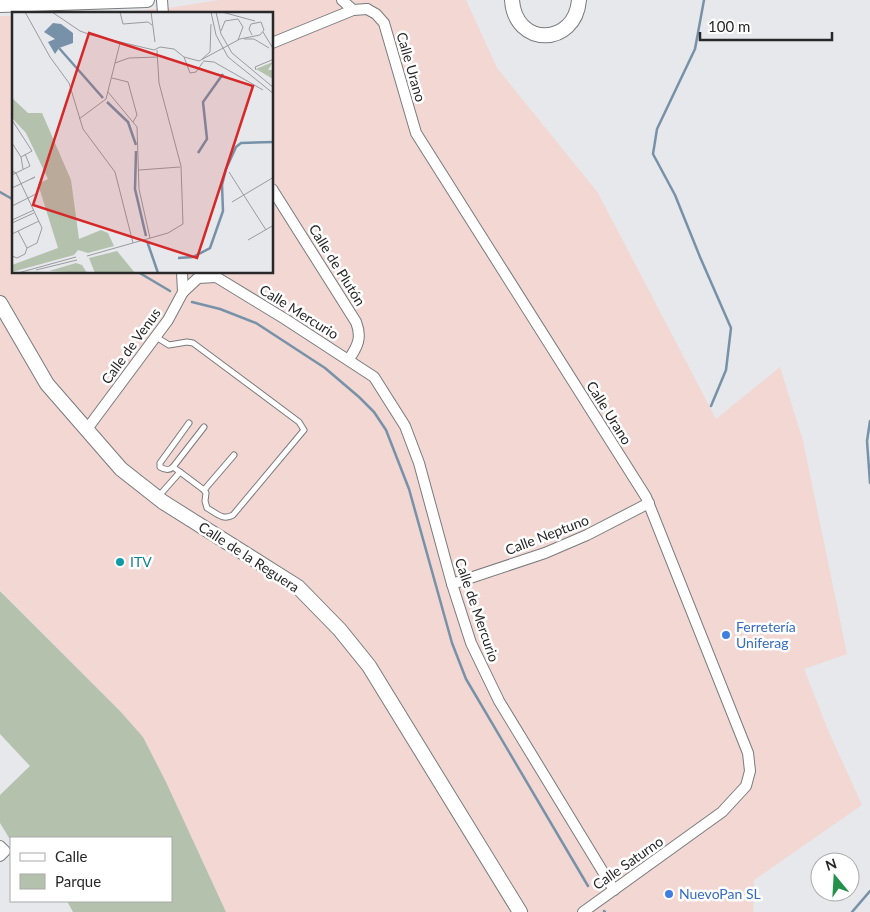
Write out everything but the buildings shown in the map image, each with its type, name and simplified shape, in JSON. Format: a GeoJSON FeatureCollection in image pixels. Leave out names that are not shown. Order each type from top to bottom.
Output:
{"type":"FeatureCollection","features":[{"type":"Feature","properties":{"kind":"street"},"geometry":{"type":"LineString","coordinates":[[0,6],[147,0]]}},
{"type":"Feature","properties":{"kind":"street"},"geometry":{"type":"LineString","coordinates":[[342,0],[354,10]]}},
{"type":"Feature","properties":{"kind":"street"},"geometry":{"type":"LineString","coordinates":[[512,0],[518,21],[535,34],[546,35],[556,34],[570,24],[578,11],[579,0]]}},
{"type":"Feature","properties":{"kind":"street"},"geometry":{"type":"LineString","coordinates":[[274,42],[365,4]]}},
{"type":"Feature","properties":{"kind":"street","name":"Calle Urano"},"geometry":{"type":"LineString","coordinates":[[365,4],[384,23],[416,133],[649,503],[748,754],[750,771],[746,786],[722,812],[689,837]]}},
{"type":"Feature","properties":{"kind":"street","name":"Calle de Plutón"},"geometry":{"type":"LineString","coordinates":[[274,192],[356,322],[359,329],[358,344],[349,359]]}},
{"type":"Feature","properties":{"kind":"street"},"geometry":{"type":"LineString","coordinates":[[182,274],[183,292]]}},
{"type":"Feature","properties":{"kind":"street"},"geometry":{"type":"LineString","coordinates":[[183,292],[198,278],[212,275]]}},
{"type":"Feature","properties":{"kind":"street","name":"Calle Mercurio"},"geometry":{"type":"LineString","coordinates":[[212,275],[349,359],[374,377]]}},
{"type":"Feature","properties":{"kind":"street","name":"Calle de Venus"},"geometry":{"type":"LineString","coordinates":[[87,429],[168,320],[183,292]]}},
{"type":"Feature","properties":{"kind":"street","name":"Calle de la Reguera"},"geometry":{"type":"LineString","coordinates":[[0,303],[48,384],[122,469],[158,498],[298,587],[340,630],[369,666],[520,912]]}},
{"type":"Feature","properties":{"kind":"street","name":"Calle de Mercurio"},"geometry":{"type":"LineString","coordinates":[[374,377],[405,426],[419,463],[452,584],[471,644],[484,672],[504,709],[614,890]]}},
{"type":"Feature","properties":{"kind":"street","name":"Calle Neptuno"},"geometry":{"type":"LineString","coordinates":[[452,584],[544,553],[587,535],[649,503]]}},
{"type":"Feature","properties":{"kind":"street","name":"Calle Saturno"},"geometry":{"type":"LineString","coordinates":[[584,912],[689,837]]}},
{"type":"Feature","properties":{"kind":"lane"},"geometry":{"type":"LineString","coordinates":[[156,337],[169,345],[193,343],[303,426],[304,430],[228,518],[222,517],[207,508],[204,490],[173,466]]}},
{"type":"Feature","properties":{"kind":"lane"},"geometry":{"type":"LineString","coordinates":[[189,423],[160,463],[160,467],[164,470],[168,470],[173,466],[204,427]]}},
{"type":"Feature","properties":{"kind":"lane"},"geometry":{"type":"LineString","coordinates":[[204,490],[234,455]]}},
{"type":"Feature","properties":{"kind":"lane"},"geometry":{"type":"LineString","coordinates":[[158,498],[180,472]]}},
{"type":"Feature","properties":{"kind":"shaded area"},"geometry":{"type":"Polygon","coordinates":[[[219,0],[466,0],[497,68],[598,193],[716,419],[780,367],[803,441],[847,654],[804,669],[828,730],[862,805],[754,880],[753,912],[226,912],[143,737],[120,711],[0,590],[0,16],[12,16],[12,274],[274,274],[274,12],[117,12],[168,8],[219,0]]]}},
{"type":"Feature","properties":{"kind":"green space"},"geometry":{"type":"Polygon","coordinates":[[[0,591],[120,711],[143,737],[226,912],[73,912],[68,902],[172,902],[172,837],[10,837],[10,839],[0,823],[0,795],[30,766],[0,734],[0,591]]]}},
{"type":"Feature","properties":{"kind":"waterway"},"geometry":{"type":"LineString","coordinates":[[704,0],[695,49],[657,129],[653,154],[675,195],[731,328],[726,370],[711,406]]}},
{"type":"Feature","properties":{"kind":"waterway"},"geometry":{"type":"LineString","coordinates":[[0,192],[12,199]]}},
{"type":"Feature","properties":{"kind":"waterway"},"geometry":{"type":"LineString","coordinates":[[141,274],[170,291]]}},
{"type":"Feature","properties":{"kind":"waterway"},"geometry":{"type":"LineString","coordinates":[[192,302],[220,309],[256,323],[325,368],[374,412],[386,430],[409,489],[452,643],[466,679],[588,886]]}},
{"type":"Feature","properties":{"kind":"waterway"},"geometry":{"type":"LineString","coordinates":[[870,421],[867,441],[870,483]]}},
{"type":"Feature","properties":{"kind":"waterway"},"geometry":{"type":"LineString","coordinates":[[852,912],[870,891]]}},
{"type":"Feature","properties":{"kind":"place","name":"ITV"},"geometry":{"type":"Point","coordinates":[120,562]}},
{"type":"Feature","properties":{"kind":"place","name":"Ferretería Uniferag"},"geometry":{"type":"Point","coordinates":[726,635]}},
{"type":"Feature","properties":{"kind":"place","name":"NuevoPan SL"},"geometry":{"type":"Point","coordinates":[669,894]}}]}
